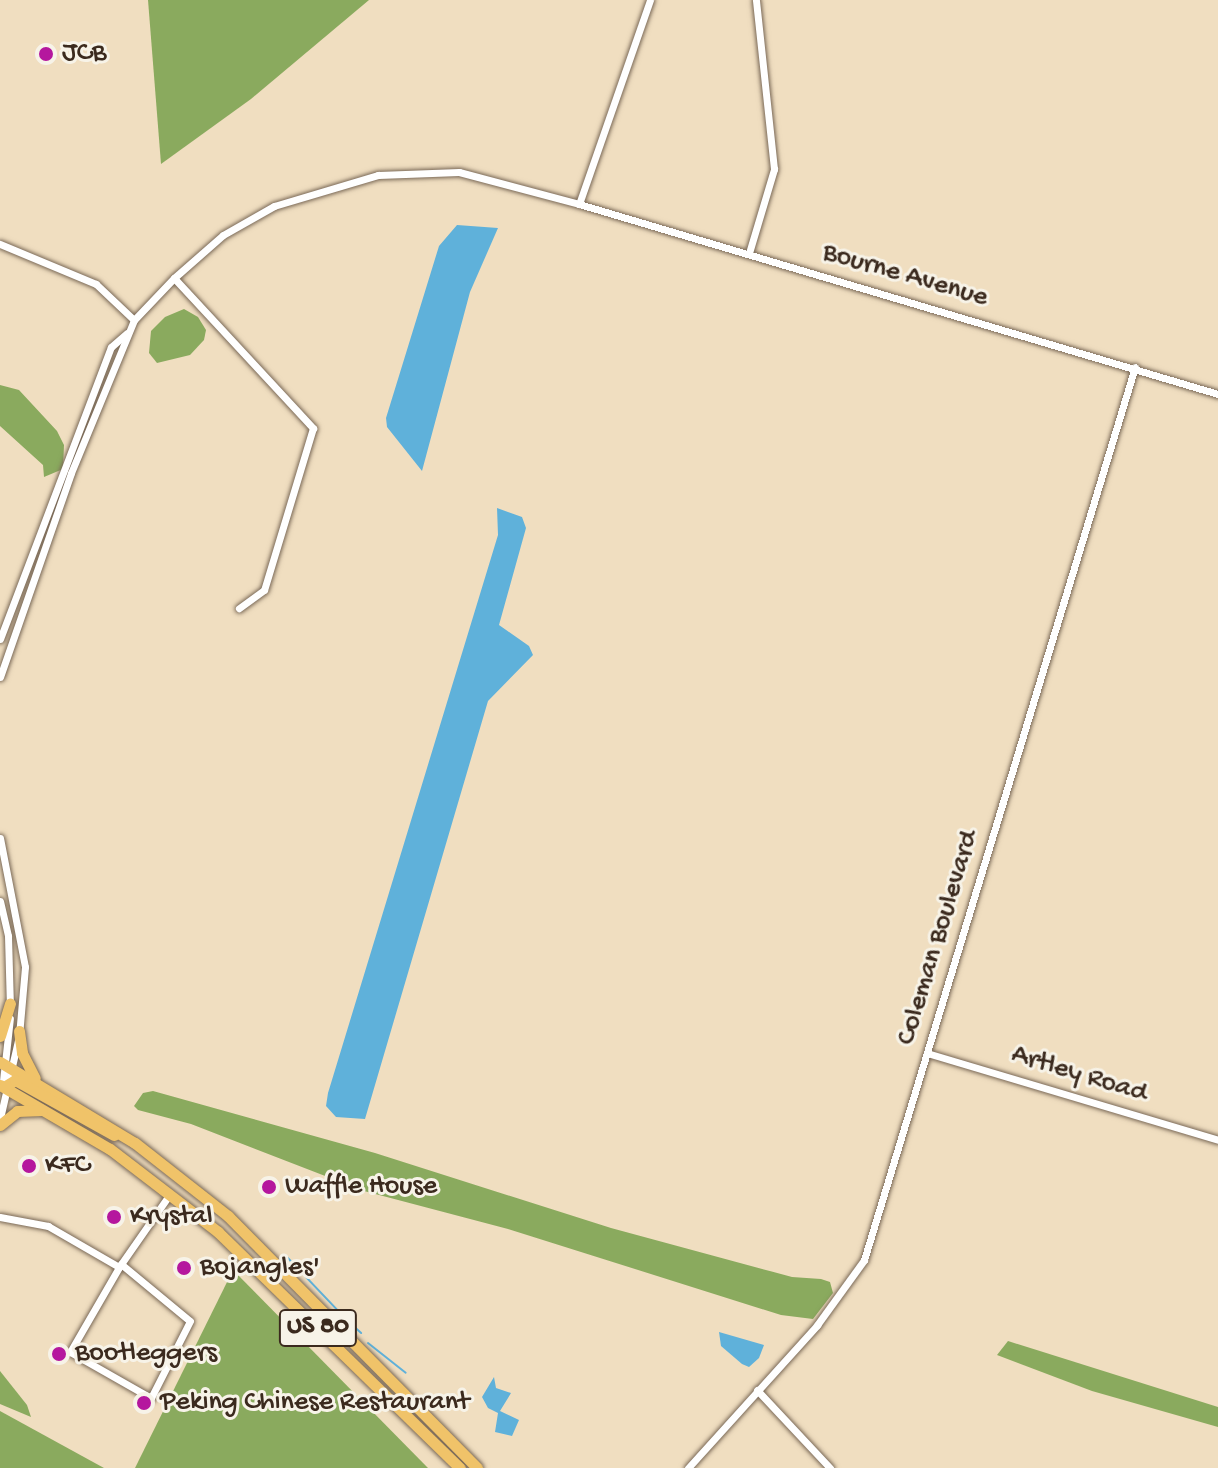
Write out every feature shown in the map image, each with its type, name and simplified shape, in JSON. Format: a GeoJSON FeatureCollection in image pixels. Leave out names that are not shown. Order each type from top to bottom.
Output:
{"type":"FeatureCollection","features":[{"type":"Feature","properties":{"kind":"main road"},"geometry":{"type":"LineString","coordinates":[[0,1036],[10,1003]]}},
{"type":"Feature","properties":{"kind":"main road"},"geometry":{"type":"LineString","coordinates":[[19,1031],[26,1064],[38,1082]]}},
{"type":"Feature","properties":{"kind":"main road","name":"US 80"},"geometry":{"type":"LineString","coordinates":[[3,1067],[38,1082],[148,1152],[228,1216],[283,1267],[477,1468]]}},
{"type":"Feature","properties":{"kind":"main road"},"geometry":{"type":"LineString","coordinates":[[2,1086],[15,1080],[148,1152]]}},
{"type":"Feature","properties":{"kind":"main road","name":"US 80"},"geometry":{"type":"LineString","coordinates":[[2,1086],[47,1110],[170,1194],[218,1232],[460,1468]]}},
{"type":"Feature","properties":{"kind":"main road"},"geometry":{"type":"LineString","coordinates":[[0,1125],[17,1111],[47,1110]]}},
{"type":"Feature","properties":{"kind":"street"},"geometry":{"type":"LineString","coordinates":[[579,204],[650,0]]}},
{"type":"Feature","properties":{"kind":"street"},"geometry":{"type":"LineString","coordinates":[[749,253],[774,169],[756,0]]}},
{"type":"Feature","properties":{"kind":"street","name":"Bourne Avenue"},"geometry":{"type":"LineString","coordinates":[[129,330],[134,320],[174,278],[223,235],[274,206],[378,175],[459,172],[749,253],[1218,394]]}},
{"type":"Feature","properties":{"kind":"street"},"geometry":{"type":"LineString","coordinates":[[0,244],[96,284],[134,320]]}},
{"type":"Feature","properties":{"kind":"street"},"geometry":{"type":"LineString","coordinates":[[174,278],[313,428],[264,590],[239,608]]}},
{"type":"Feature","properties":{"kind":"street"},"geometry":{"type":"LineString","coordinates":[[0,639],[111,347],[129,330]]}},
{"type":"Feature","properties":{"kind":"street"},"geometry":{"type":"LineString","coordinates":[[0,677],[129,330]]}},
{"type":"Feature","properties":{"kind":"street","name":"Coleman Boulevard"},"geometry":{"type":"LineString","coordinates":[[688,1468],[860,1269],[1135,367]]}},
{"type":"Feature","properties":{"kind":"street"},"geometry":{"type":"LineString","coordinates":[[0,838],[21,933],[24,993],[19,1031],[3,1067]]}},
{"type":"Feature","properties":{"kind":"street"},"geometry":{"type":"LineString","coordinates":[[0,901],[8,936],[10,1003],[0,1118]]}},
{"type":"Feature","properties":{"kind":"street","name":"Artley Road"},"geometry":{"type":"LineString","coordinates":[[927,1053],[1218,1140]]}},
{"type":"Feature","properties":{"kind":"street"},"geometry":{"type":"LineString","coordinates":[[0,1217],[48,1226],[120,1265],[190,1321],[151,1398],[70,1352],[120,1265],[170,1194]]}},
{"type":"Feature","properties":{"kind":"street"},"geometry":{"type":"LineString","coordinates":[[757,1390],[830,1468]]}},
{"type":"Feature","properties":{"kind":"green space"},"geometry":{"type":"Polygon","coordinates":[[[148,0],[369,0],[251,99],[161,164],[148,0]]]}},
{"type":"Feature","properties":{"kind":"green space"},"geometry":{"type":"Polygon","coordinates":[[[184,309],[198,317],[206,330],[204,340],[190,355],[157,363],[149,353],[151,331],[165,317],[184,309]]]}},
{"type":"Feature","properties":{"kind":"green space"},"geometry":{"type":"Polygon","coordinates":[[[0,385],[19,390],[57,431],[64,445],[63,469],[44,477],[43,465],[0,426],[0,385]]]}},
{"type":"Feature","properties":{"kind":"green space"},"geometry":{"type":"Polygon","coordinates":[[[153,1091],[375,1153],[611,1228],[792,1277],[821,1279],[830,1282],[833,1293],[813,1319],[781,1315],[508,1229],[364,1191],[191,1124],[138,1110],[134,1106],[143,1093],[153,1091]]]}},
{"type":"Feature","properties":{"kind":"green space"},"geometry":{"type":"Polygon","coordinates":[[[233,1270],[428,1468],[135,1468],[233,1270]]]}},
{"type":"Feature","properties":{"kind":"green space"},"geometry":{"type":"Polygon","coordinates":[[[1008,1341],[1218,1407],[1218,1427],[1092,1391],[997,1355],[1008,1341]]]}},
{"type":"Feature","properties":{"kind":"green space"},"geometry":{"type":"Polygon","coordinates":[[[0,1371],[27,1405],[31,1417],[0,1404],[0,1371]]]}},
{"type":"Feature","properties":{"kind":"green space"},"geometry":{"type":"Polygon","coordinates":[[[0,1411],[104,1468],[0,1468],[0,1411]]]}},
{"type":"Feature","properties":{"kind":"water"},"geometry":{"type":"Polygon","coordinates":[[[457,225],[498,228],[470,292],[422,471],[387,427],[386,418],[439,246],[457,225]]]}},
{"type":"Feature","properties":{"kind":"water"},"geometry":{"type":"Polygon","coordinates":[[[497,508],[522,517],[526,528],[499,625],[529,646],[533,655],[488,701],[365,1119],[336,1117],[326,1106],[328,1093],[498,535],[497,508]]]}},
{"type":"Feature","properties":{"kind":"water"},"geometry":{"type":"Polygon","coordinates":[[[719,1332],[764,1345],[759,1358],[749,1367],[742,1364],[721,1346],[719,1332]]]}},
{"type":"Feature","properties":{"kind":"water"},"geometry":{"type":"Polygon","coordinates":[[[494,1377],[496,1388],[511,1393],[500,1411],[519,1420],[512,1436],[495,1432],[498,1413],[488,1408],[482,1397],[494,1377]]]}},
{"type":"Feature","properties":{"kind":"waterway"},"geometry":{"type":"LineString","coordinates":[[285,1255],[343,1316]]}},
{"type":"Feature","properties":{"kind":"waterway"},"geometry":{"type":"LineString","coordinates":[[350,1323],[361,1333]]}},
{"type":"Feature","properties":{"kind":"waterway"},"geometry":{"type":"LineString","coordinates":[[368,1343],[406,1373]]}},
{"type":"Feature","properties":{"kind":"place","name":"JCB"},"geometry":{"type":"Point","coordinates":[46,54]}},
{"type":"Feature","properties":{"kind":"place","name":"KFC"},"geometry":{"type":"Point","coordinates":[29,1166]}},
{"type":"Feature","properties":{"kind":"place","name":"Waffle House"},"geometry":{"type":"Point","coordinates":[269,1187]}},
{"type":"Feature","properties":{"kind":"place","name":"Krystal"},"geometry":{"type":"Point","coordinates":[114,1217]}},
{"type":"Feature","properties":{"kind":"place","name":"Bojangles'"},"geometry":{"type":"Point","coordinates":[184,1268]}},
{"type":"Feature","properties":{"kind":"place","name":"Bootleggers"},"geometry":{"type":"Point","coordinates":[59,1354]}},
{"type":"Feature","properties":{"kind":"place","name":"Peking Chinese Restaurant"},"geometry":{"type":"Point","coordinates":[144,1403]}}]}
